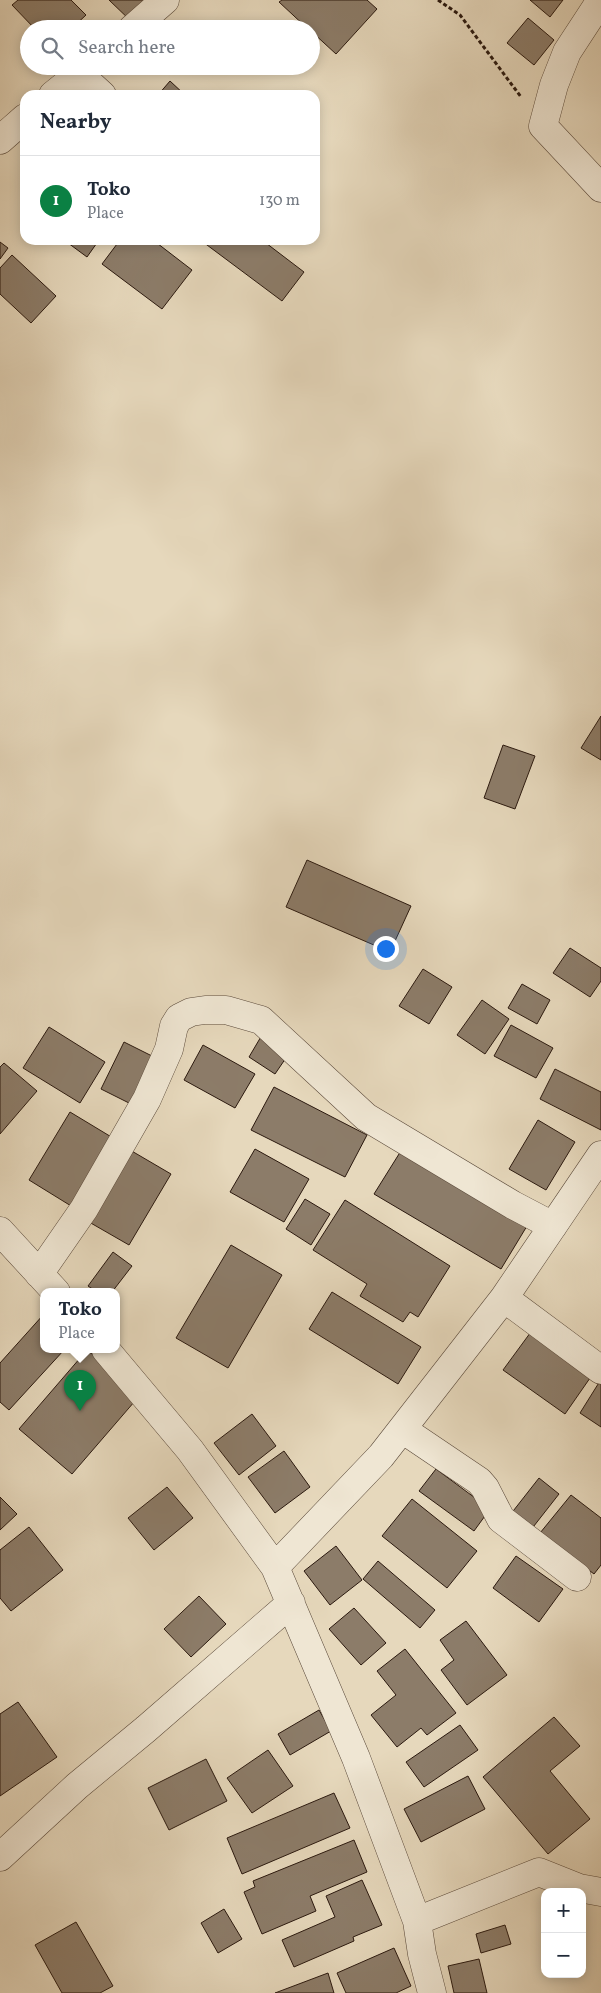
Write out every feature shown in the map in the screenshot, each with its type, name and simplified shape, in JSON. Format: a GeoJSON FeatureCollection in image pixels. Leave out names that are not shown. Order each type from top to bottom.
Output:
{"type":"FeatureCollection","features":[{"type":"Feature","properties":{"kind":"street"},"geometry":{"type":"LineString","coordinates":[[142,20],[165,0]]}},
{"type":"Feature","properties":{"kind":"street"},"geometry":{"type":"LineString","coordinates":[[601,0],[567,52],[554,85],[543,126],[601,188]]}},
{"type":"Feature","properties":{"kind":"street"},"geometry":{"type":"LineString","coordinates":[[59,90],[78,75]]}},
{"type":"Feature","properties":{"kind":"street"},"geometry":{"type":"LineString","coordinates":[[88,75],[98,90]]}},
{"type":"Feature","properties":{"kind":"street"},"geometry":{"type":"LineString","coordinates":[[0,140],[20,122]]}},
{"type":"Feature","properties":{"kind":"street"},"geometry":{"type":"LineString","coordinates":[[0,1230],[48,1283],[84,1209],[147,1099],[169,1050],[174,1026],[180,1018],[191,1012],[204,1010],[226,1010],[261,1020],[366,1117],[553,1226]]}},
{"type":"Feature","properties":{"kind":"street"},"geometry":{"type":"LineString","coordinates":[[276,1567],[381,1456],[504,1298],[601,1155]]}},
{"type":"Feature","properties":{"kind":"street"},"geometry":{"type":"LineString","coordinates":[[504,1298],[601,1370]]}},
{"type":"Feature","properties":{"kind":"street"},"geometry":{"type":"LineString","coordinates":[[109,1353],[190,1450],[276,1567],[356,1758],[417,1921],[422,1954],[432,1993]]}},
{"type":"Feature","properties":{"kind":"street"},"geometry":{"type":"LineString","coordinates":[[402,1429],[479,1481],[486,1488],[501,1519],[577,1578]]}},
{"type":"Feature","properties":{"kind":"street"},"geometry":{"type":"LineString","coordinates":[[0,1857],[77,1786],[146,1729],[291,1603]]}},
{"type":"Feature","properties":{"kind":"street"},"geometry":{"type":"LineString","coordinates":[[417,1921],[539,1872],[579,1888],[601,1892]]}},
{"type":"Feature","properties":{"kind":"path"},"geometry":{"type":"LineString","coordinates":[[438,0],[460,15],[543,126]]}},
{"type":"Feature","properties":{"kind":"building"},"geometry":{"type":"Polygon","coordinates":[[[18,0],[71,0],[86,15],[81,20],[26,20],[12,5],[18,0]]]}},
{"type":"Feature","properties":{"kind":"building"},"geometry":{"type":"Polygon","coordinates":[[[109,0],[145,0],[135,20],[130,20],[109,0]]]}},
{"type":"Feature","properties":{"kind":"building"},"geometry":{"type":"Polygon","coordinates":[[[282,0],[367,0],[377,9],[336,54],[320,39],[320,20],[298,20],[279,2],[282,0]]]}},
{"type":"Feature","properties":{"kind":"building"},"geometry":{"type":"Polygon","coordinates":[[[530,0],[563,0],[550,17],[530,0]]]}},
{"type":"Feature","properties":{"kind":"building"},"geometry":{"type":"Polygon","coordinates":[[[528,18],[554,40],[534,65],[507,43],[528,18]]]}},
{"type":"Feature","properties":{"kind":"building"},"geometry":{"type":"Polygon","coordinates":[[[170,81],[180,90],[162,90],[170,81]]]}},
{"type":"Feature","properties":{"kind":"building"},"geometry":{"type":"Polygon","coordinates":[[[0,242],[8,248],[0,259],[0,242]]]}},
{"type":"Feature","properties":{"kind":"building"},"geometry":{"type":"Polygon","coordinates":[[[71,245],[95,245],[87,257],[71,245]]]}},
{"type":"Feature","properties":{"kind":"building"},"geometry":{"type":"Polygon","coordinates":[[[116,245],[160,245],[192,270],[162,309],[102,264],[116,245]]]}},
{"type":"Feature","properties":{"kind":"building"},"geometry":{"type":"Polygon","coordinates":[[[207,245],[269,245],[304,272],[282,301],[207,245]]]}},
{"type":"Feature","properties":{"kind":"building"},"geometry":{"type":"Polygon","coordinates":[[[12,255],[56,296],[31,323],[0,294],[0,268],[12,255]]]}},
{"type":"Feature","properties":{"kind":"building"},"geometry":{"type":"Polygon","coordinates":[[[601,716],[601,760],[581,748],[601,716]]]}},
{"type":"Feature","properties":{"kind":"building"},"geometry":{"type":"Polygon","coordinates":[[[503,745],[535,756],[515,809],[484,798],[503,745]]]}},
{"type":"Feature","properties":{"kind":"building"},"geometry":{"type":"Polygon","coordinates":[[[307,860],[411,906],[390,952],[286,907],[307,860]]]}},
{"type":"Feature","properties":{"kind":"building"},"geometry":{"type":"Polygon","coordinates":[[[570,948],[601,968],[601,981],[590,997],[553,973],[570,948]]]}},
{"type":"Feature","properties":{"kind":"building"},"geometry":{"type":"Polygon","coordinates":[[[423,969],[452,987],[429,1024],[399,1006],[423,969]]]}},
{"type":"Feature","properties":{"kind":"building"},"geometry":{"type":"Polygon","coordinates":[[[522,984],[550,1000],[537,1024],[508,1008],[522,984]]]}},
{"type":"Feature","properties":{"kind":"building"},"geometry":{"type":"Polygon","coordinates":[[[482,1000],[509,1019],[485,1054],[457,1035],[482,1000]]]}},
{"type":"Feature","properties":{"kind":"building"},"geometry":{"type":"Polygon","coordinates":[[[511,1025],[553,1048],[536,1078],[494,1056],[511,1025]]]}},
{"type":"Feature","properties":{"kind":"building"},"geometry":{"type":"Polygon","coordinates":[[[49,1027],[105,1062],[80,1103],[23,1068],[49,1027]]]}},
{"type":"Feature","properties":{"kind":"building"},"geometry":{"type":"Polygon","coordinates":[[[262,1035],[290,1052],[275,1074],[249,1057],[262,1035]]]}},
{"type":"Feature","properties":{"kind":"building"},"geometry":{"type":"Polygon","coordinates":[[[124,1042],[154,1057],[131,1104],[101,1089],[124,1042]]]}},
{"type":"Feature","properties":{"kind":"building"},"geometry":{"type":"Polygon","coordinates":[[[203,1045],[255,1074],[235,1108],[184,1080],[203,1045]]]}},
{"type":"Feature","properties":{"kind":"building"},"geometry":{"type":"Polygon","coordinates":[[[4,1063],[37,1091],[0,1134],[0,1067],[4,1063]]]}},
{"type":"Feature","properties":{"kind":"building"},"geometry":{"type":"Polygon","coordinates":[[[555,1069],[601,1092],[601,1130],[540,1099],[555,1069]]]}},
{"type":"Feature","properties":{"kind":"building"},"geometry":{"type":"Polygon","coordinates":[[[274,1087],[367,1135],[345,1177],[251,1130],[274,1087]]]}},
{"type":"Feature","properties":{"kind":"building"},"geometry":{"type":"Polygon","coordinates":[[[70,1112],[118,1141],[76,1209],[29,1180],[70,1112]]]}},
{"type":"Feature","properties":{"kind":"building"},"geometry":{"type":"Polygon","coordinates":[[[538,1120],[575,1142],[546,1190],[509,1169],[538,1120]]]}},
{"type":"Feature","properties":{"kind":"building"},"geometry":{"type":"Polygon","coordinates":[[[404,1146],[530,1221],[501,1269],[374,1194],[404,1146]]]}},
{"type":"Feature","properties":{"kind":"building"},"geometry":{"type":"Polygon","coordinates":[[[255,1149],[309,1179],[284,1222],[230,1192],[255,1149]]]}},
{"type":"Feature","properties":{"kind":"building"},"geometry":{"type":"Polygon","coordinates":[[[130,1150],[171,1174],[129,1245],[89,1222],[130,1150]]]}},
{"type":"Feature","properties":{"kind":"building"},"geometry":{"type":"Polygon","coordinates":[[[305,1199],[330,1214],[311,1245],[286,1229],[305,1199]]]}},
{"type":"Feature","properties":{"kind":"building"},"geometry":{"type":"Polygon","coordinates":[[[345,1200],[450,1266],[418,1317],[410,1312],[403,1322],[360,1296],[367,1284],[313,1250],[345,1200]]]}},
{"type":"Feature","properties":{"kind":"building"},"geometry":{"type":"Polygon","coordinates":[[[231,1245],[282,1275],[228,1368],[176,1338],[231,1245]]]}},
{"type":"Feature","properties":{"kind":"building"},"geometry":{"type":"Polygon","coordinates":[[[113,1252],[132,1266],[115,1288],[91,1288],[88,1286],[113,1252]]]}},
{"type":"Feature","properties":{"kind":"building"},"geometry":{"type":"Polygon","coordinates":[[[332,1292],[421,1347],[398,1384],[309,1329],[332,1292]]]}},
{"type":"Feature","properties":{"kind":"building"},"geometry":{"type":"Polygon","coordinates":[[[40,1318],[40,1353],[61,1353],[9,1410],[0,1402],[0,1363],[40,1318]]]}},
{"type":"Feature","properties":{"kind":"building"},"geometry":{"type":"Polygon","coordinates":[[[536,1325],[597,1368],[565,1414],[503,1370],[536,1325]]]}},
{"type":"Feature","properties":{"kind":"building"},"geometry":{"type":"Polygon","coordinates":[[[84,1353],[91,1353],[141,1394],[72,1474],[19,1429],[84,1353]]]}},
{"type":"Feature","properties":{"kind":"building"},"geometry":{"type":"Polygon","coordinates":[[[601,1381],[601,1427],[580,1413],[601,1381]]]}},
{"type":"Feature","properties":{"kind":"building"},"geometry":{"type":"Polygon","coordinates":[[[252,1414],[276,1446],[239,1475],[214,1443],[252,1414]]]}},
{"type":"Feature","properties":{"kind":"building"},"geometry":{"type":"Polygon","coordinates":[[[284,1451],[310,1487],[275,1513],[248,1477],[284,1451]]]}},
{"type":"Feature","properties":{"kind":"building"},"geometry":{"type":"Polygon","coordinates":[[[436,1469],[490,1509],[474,1531],[419,1491],[436,1469]]]}},
{"type":"Feature","properties":{"kind":"building"},"geometry":{"type":"Polygon","coordinates":[[[539,1478],[559,1494],[530,1531],[510,1515],[539,1478]]]}},
{"type":"Feature","properties":{"kind":"building"},"geometry":{"type":"Polygon","coordinates":[[[167,1487],[193,1518],[154,1550],[128,1518],[167,1487]]]}},
{"type":"Feature","properties":{"kind":"building"},"geometry":{"type":"Polygon","coordinates":[[[571,1495],[601,1518],[601,1565],[594,1574],[540,1533],[571,1495]]]}},
{"type":"Feature","properties":{"kind":"building"},"geometry":{"type":"Polygon","coordinates":[[[0,1497],[17,1514],[0,1530],[0,1497]]]}},
{"type":"Feature","properties":{"kind":"building"},"geometry":{"type":"Polygon","coordinates":[[[412,1499],[477,1551],[447,1588],[382,1536],[412,1499]]]}},
{"type":"Feature","properties":{"kind":"building"},"geometry":{"type":"Polygon","coordinates":[[[29,1527],[63,1570],[11,1611],[0,1598],[0,1550],[29,1527]]]}},
{"type":"Feature","properties":{"kind":"building"},"geometry":{"type":"Polygon","coordinates":[[[336,1546],[362,1580],[330,1605],[304,1571],[336,1546]]]}},
{"type":"Feature","properties":{"kind":"building"},"geometry":{"type":"Polygon","coordinates":[[[516,1556],[563,1589],[539,1622],[493,1588],[516,1556]]]}},
{"type":"Feature","properties":{"kind":"building"},"geometry":{"type":"Polygon","coordinates":[[[378,1561],[435,1610],[420,1628],[363,1579],[378,1561]]]}},
{"type":"Feature","properties":{"kind":"building"},"geometry":{"type":"Polygon","coordinates":[[[199,1596],[226,1624],[191,1657],[164,1629],[199,1596]]]}},
{"type":"Feature","properties":{"kind":"building"},"geometry":{"type":"Polygon","coordinates":[[[354,1608],[386,1643],[361,1665],[329,1629],[354,1608]]]}},
{"type":"Feature","properties":{"kind":"building"},"geometry":{"type":"Polygon","coordinates":[[[466,1621],[507,1675],[467,1705],[441,1670],[454,1660],[440,1640],[466,1621]]]}},
{"type":"Feature","properties":{"kind":"building"},"geometry":{"type":"Polygon","coordinates":[[[405,1649],[456,1713],[427,1735],[421,1728],[397,1747],[371,1715],[396,1695],[377,1671],[405,1649]]]}},
{"type":"Feature","properties":{"kind":"building"},"geometry":{"type":"Polygon","coordinates":[[[18,1702],[57,1757],[0,1796],[0,1714],[18,1702]]]}},
{"type":"Feature","properties":{"kind":"building"},"geometry":{"type":"Polygon","coordinates":[[[319,1710],[331,1731],[290,1755],[278,1734],[319,1710]]]}},
{"type":"Feature","properties":{"kind":"building"},"geometry":{"type":"Polygon","coordinates":[[[554,1717],[580,1746],[550,1771],[590,1819],[548,1854],[483,1777],[554,1717]]]}},
{"type":"Feature","properties":{"kind":"building"},"geometry":{"type":"Polygon","coordinates":[[[460,1725],[478,1750],[424,1787],[406,1762],[460,1725]]]}},
{"type":"Feature","properties":{"kind":"building"},"geometry":{"type":"Polygon","coordinates":[[[268,1750],[293,1786],[252,1813],[227,1778],[268,1750]]]}},
{"type":"Feature","properties":{"kind":"building"},"geometry":{"type":"Polygon","coordinates":[[[206,1759],[227,1801],[169,1830],[148,1788],[206,1759]]]}},
{"type":"Feature","properties":{"kind":"building"},"geometry":{"type":"Polygon","coordinates":[[[468,1776],[485,1809],[421,1842],[404,1809],[468,1776]]]}},
{"type":"Feature","properties":{"kind":"building"},"geometry":{"type":"Polygon","coordinates":[[[334,1793],[350,1828],[242,1874],[227,1838],[334,1793]]]}},
{"type":"Feature","properties":{"kind":"building"},"geometry":{"type":"Polygon","coordinates":[[[354,1840],[367,1872],[310,1896],[316,1911],[262,1934],[244,1892],[255,1887],[253,1881],[354,1840]]]}},
{"type":"Feature","properties":{"kind":"building"},"geometry":{"type":"Polygon","coordinates":[[[362,1880],[382,1925],[353,1937],[354,1941],[294,1967],[282,1940],[335,1917],[326,1896],[362,1880]]]}},
{"type":"Feature","properties":{"kind":"building"},"geometry":{"type":"Polygon","coordinates":[[[224,1909],[242,1939],[218,1953],[201,1923],[224,1909]]]}},
{"type":"Feature","properties":{"kind":"building"},"geometry":{"type":"Polygon","coordinates":[[[76,1922],[113,1986],[100,1993],[62,1993],[35,1945],[76,1922]]]}},
{"type":"Feature","properties":{"kind":"building"},"geometry":{"type":"Polygon","coordinates":[[[505,1925],[511,1944],[481,1953],[476,1934],[505,1925]]]}},
{"type":"Feature","properties":{"kind":"building"},"geometry":{"type":"Polygon","coordinates":[[[394,1948],[411,1986],[396,1993],[346,1993],[337,1973],[394,1948]]]}},
{"type":"Feature","properties":{"kind":"building"},"geometry":{"type":"Polygon","coordinates":[[[479,1959],[487,1993],[454,1993],[448,1966],[479,1959]]]}},
{"type":"Feature","properties":{"kind":"building"},"geometry":{"type":"Polygon","coordinates":[[[328,1973],[334,1993],[275,1993],[328,1973]]]}},
{"type":"Feature","properties":{"kind":"place","name":"Toko"},"geometry":{"type":"Point","coordinates":[80,1411]}}]}
